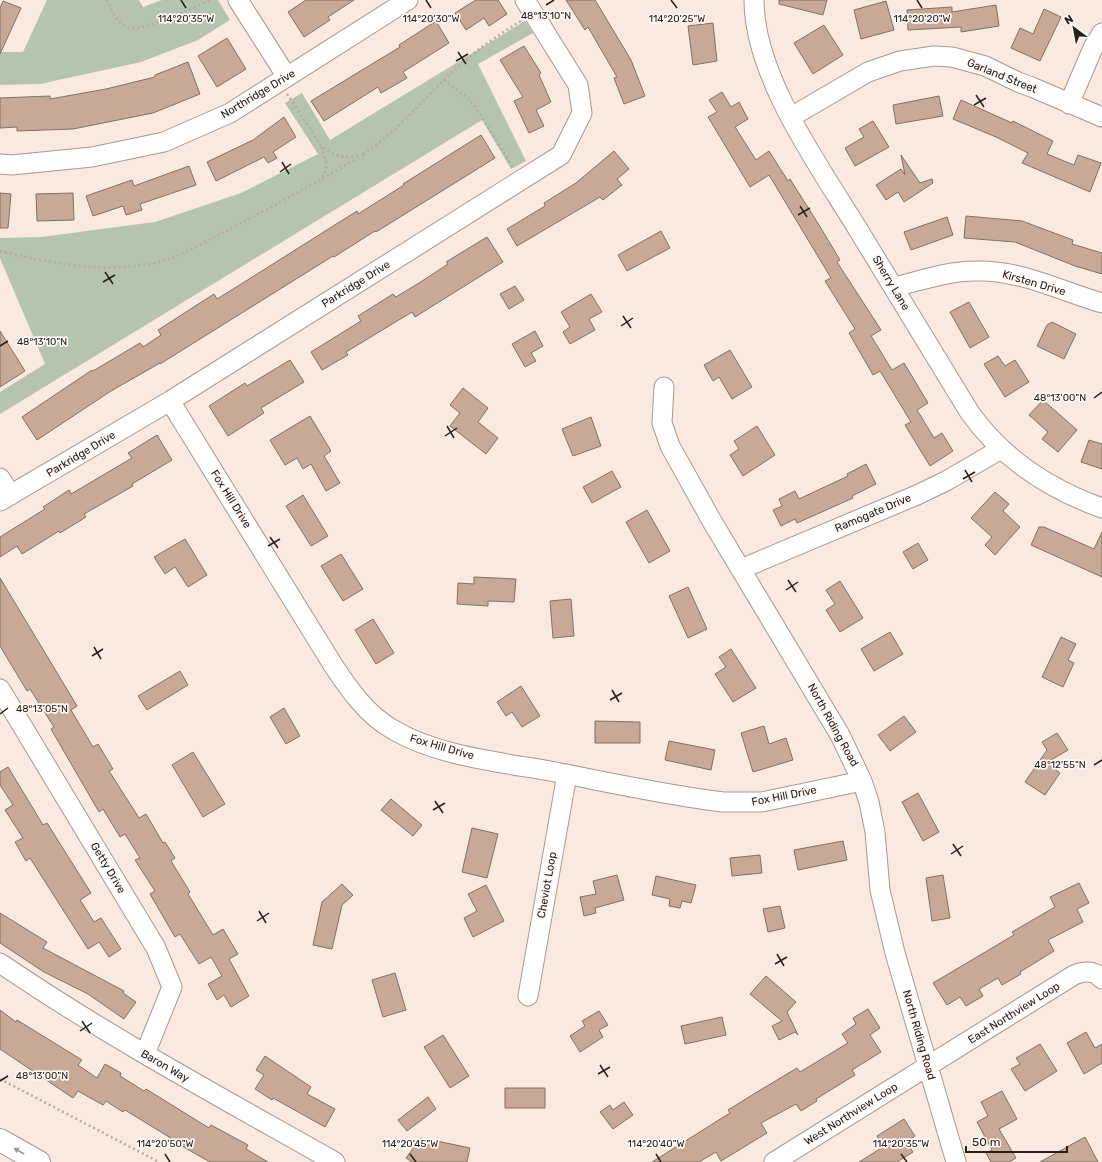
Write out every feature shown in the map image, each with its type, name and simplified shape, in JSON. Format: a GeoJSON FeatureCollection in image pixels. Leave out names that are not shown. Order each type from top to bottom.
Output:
{"type":"FeatureCollection","features":[{"type":"Feature","properties":{"kind":"highway"},"geometry":{"type":"LineString","coordinates":[[0,1140],[39,1162]]}},
{"type":"Feature","properties":{"kind":"street","name":"Northridge Drive"},"geometry":{"type":"LineString","coordinates":[[0,164],[12,165],[92,157],[164,142],[230,114],[408,0]]}},
{"type":"Feature","properties":{"kind":"street","name":"Sherry Lane"},"geometry":{"type":"LineString","coordinates":[[754,0],[756,29],[763,57],[791,117],[801,136],[970,413],[988,436],[1022,467],[1080,500],[1102,508]]}},
{"type":"Feature","properties":{"kind":"street"},"geometry":{"type":"LineString","coordinates":[[244,2],[283,80]]}},
{"type":"Feature","properties":{"kind":"street","name":"Parkridge Drive"},"geometry":{"type":"LineString","coordinates":[[5,498],[170,401],[561,155],[582,113],[578,85],[529,6]]}},
{"type":"Feature","properties":{"kind":"street"},"geometry":{"type":"LineString","coordinates":[[1068,104],[1093,48],[1102,33]]}},
{"type":"Feature","properties":{"kind":"street","name":"Garland Street"},"geometry":{"type":"LineString","coordinates":[[791,117],[868,72],[900,60],[934,56],[952,57],[985,66],[1068,104],[1102,117]]}},
{"type":"Feature","properties":{"kind":"street","name":"Kirsten Drive"},"geometry":{"type":"LineString","coordinates":[[894,287],[945,274],[989,271],[1012,275],[1102,303]]}},
{"type":"Feature","properties":{"kind":"street","name":"North Riding Road"},"geometry":{"type":"LineString","coordinates":[[664,386],[662,423],[670,446],[741,569],[840,734],[862,781],[869,802],[874,832],[880,890],[886,916],[956,1162]]}},
{"type":"Feature","properties":{"kind":"street","name":"Fox Hill Drive"},"geometry":{"type":"LineString","coordinates":[[170,401],[332,665],[350,690],[368,711],[379,721],[404,736],[432,746],[476,757],[695,799],[723,802],[750,803],[796,796],[838,784],[862,781]]}},
{"type":"Feature","properties":{"kind":"street","name":"Ramogate Drive"},"geometry":{"type":"LineString","coordinates":[[741,569],[917,495],[946,481],[1001,449]]}},
{"type":"Feature","properties":{"kind":"street"},"geometry":{"type":"LineString","coordinates":[[0,478],[5,498]]}},
{"type":"Feature","properties":{"kind":"street","name":"Getty Drive"},"geometry":{"type":"LineString","coordinates":[[0,689],[156,948],[172,987],[145,1054]]}},
{"type":"Feature","properties":{"kind":"street","name":"Cheviot Loop"},"geometry":{"type":"LineString","coordinates":[[528,996],[567,774]]}},
{"type":"Feature","properties":{"kind":"street","name":"Baron Way"},"geometry":{"type":"LineString","coordinates":[[0,963],[37,988],[145,1054],[335,1162]]}},
{"type":"Feature","properties":{"kind":"street","name":"East Northview Loop"},"geometry":{"type":"LineString","coordinates":[[928,1067],[1074,975],[1083,972],[1091,972],[1102,979]]}},
{"type":"Feature","properties":{"kind":"street","name":"West Northview Loop"},"geometry":{"type":"LineString","coordinates":[[774,1162],[928,1067]]}},
{"type":"Feature","properties":{"kind":"path"},"geometry":{"type":"LineString","coordinates":[[108,0],[115,17],[121,24],[131,28],[143,27],[210,0]]}},
{"type":"Feature","properties":{"kind":"path"},"geometry":{"type":"LineString","coordinates":[[0,251],[72,266],[110,268],[151,264],[165,260],[204,242],[279,204],[364,154],[406,120],[466,59],[529,6]]}},
{"type":"Feature","properties":{"kind":"path"},"geometry":{"type":"LineString","coordinates":[[283,80],[318,141],[326,159],[326,172],[324,176],[316,182]]}},
{"type":"Feature","properties":{"kind":"path"},"geometry":{"type":"LineString","coordinates":[[444,80],[464,95],[475,106],[521,180]]}},
{"type":"Feature","properties":{"kind":"path"},"geometry":{"type":"LineString","coordinates":[[318,141],[330,153],[343,157],[352,158],[364,154]]}},
{"type":"Feature","properties":{"kind":"path"},"geometry":{"type":"LineString","coordinates":[[0,1079],[159,1162]]}},
{"type":"Feature","properties":{"kind":"green space"},"geometry":{"type":"Polygon","coordinates":[[[47,0],[139,0],[143,7],[162,0],[218,0],[230,20],[198,40],[141,62],[40,84],[0,85],[0,52],[23,52],[47,0]]]}},
{"type":"Feature","properties":{"kind":"green space"},"geometry":{"type":"Polygon","coordinates":[[[525,21],[533,33],[478,64],[526,161],[511,169],[482,120],[0,414],[0,392],[45,364],[0,258],[0,238],[41,237],[155,222],[241,193],[318,154],[285,103],[302,93],[330,140],[525,21]]]}},
{"type":"Feature","properties":{"kind":"building"},"geometry":{"type":"Polygon","coordinates":[[[306,0],[354,0],[328,17],[330,20],[304,37],[288,12],[306,0]]]}},
{"type":"Feature","properties":{"kind":"building"},"geometry":{"type":"Polygon","coordinates":[[[476,0],[498,0],[507,14],[489,26],[484,18],[466,30],[455,13],[476,0]]]}},
{"type":"Feature","properties":{"kind":"building"},"geometry":{"type":"Polygon","coordinates":[[[566,0],[595,0],[631,60],[645,96],[624,104],[614,78],[617,77],[588,27],[585,30],[566,0]]]}},
{"type":"Feature","properties":{"kind":"building"},"geometry":{"type":"Polygon","coordinates":[[[779,0],[827,0],[823,15],[779,4],[779,0]]]}},
{"type":"Feature","properties":{"kind":"building"},"geometry":{"type":"Polygon","coordinates":[[[3,1],[21,8],[0,54],[0,8],[3,1]]]}},
{"type":"Feature","properties":{"kind":"building"},"geometry":{"type":"Polygon","coordinates":[[[886,1],[894,30],[861,39],[854,10],[886,1]]]}},
{"type":"Feature","properties":{"kind":"building"},"geometry":{"type":"Polygon","coordinates":[[[996,5],[999,26],[961,32],[961,27],[908,30],[907,10],[952,7],[952,12],[996,5]]]}},
{"type":"Feature","properties":{"kind":"building"},"geometry":{"type":"Polygon","coordinates":[[[1044,9],[1061,17],[1040,61],[1011,48],[1020,28],[1033,34],[1044,9]]]}},
{"type":"Feature","properties":{"kind":"building"},"geometry":{"type":"Polygon","coordinates":[[[436,21],[449,43],[403,72],[407,78],[381,93],[378,87],[324,121],[311,101],[400,47],[399,45],[436,21]]]}},
{"type":"Feature","properties":{"kind":"building"},"geometry":{"type":"Polygon","coordinates":[[[713,23],[717,61],[693,65],[688,26],[713,23]]]}},
{"type":"Feature","properties":{"kind":"building"},"geometry":{"type":"Polygon","coordinates":[[[824,25],[843,55],[813,74],[794,43],[824,25]]]}},
{"type":"Feature","properties":{"kind":"building"},"geometry":{"type":"Polygon","coordinates":[[[227,38],[246,69],[217,87],[198,56],[227,38]]]}},
{"type":"Feature","properties":{"kind":"building"},"geometry":{"type":"Polygon","coordinates":[[[524,46],[541,73],[539,75],[551,102],[536,110],[544,126],[529,133],[514,101],[523,97],[500,60],[524,46]]]}},
{"type":"Feature","properties":{"kind":"building"},"geometry":{"type":"Polygon","coordinates":[[[188,62],[200,94],[153,113],[73,129],[17,131],[17,127],[0,128],[0,98],[50,96],[50,99],[106,89],[155,77],[155,75],[188,62]]]}},
{"type":"Feature","properties":{"kind":"building"},"geometry":{"type":"Polygon","coordinates":[[[722,92],[731,107],[739,102],[748,119],[735,127],[756,160],[769,151],[788,181],[790,179],[819,225],[840,260],[837,262],[881,330],[871,336],[892,370],[904,363],[928,403],[917,410],[934,438],[942,433],[953,451],[930,466],[905,425],[911,422],[880,371],[873,375],[849,333],[855,329],[825,281],[831,278],[769,175],[750,187],[708,117],[717,112],[709,100],[722,92]]]}},
{"type":"Feature","properties":{"kind":"building"},"geometry":{"type":"Polygon","coordinates":[[[939,96],[943,116],[896,124],[893,105],[939,96]]]}},
{"type":"Feature","properties":{"kind":"building"},"geometry":{"type":"Polygon","coordinates":[[[961,100],[1012,123],[1013,121],[1053,141],[1047,154],[1074,165],[1078,155],[1101,163],[1090,192],[1022,163],[1028,153],[996,137],[953,119],[961,100]]]}},
{"type":"Feature","properties":{"kind":"building"},"geometry":{"type":"Polygon","coordinates":[[[284,117],[296,137],[273,152],[277,158],[268,163],[264,157],[216,181],[207,162],[253,140],[284,117]]]}},
{"type":"Feature","properties":{"kind":"building"},"geometry":{"type":"Polygon","coordinates":[[[873,121],[889,147],[855,166],[845,148],[864,137],[859,129],[873,121]]]}},
{"type":"Feature","properties":{"kind":"building"},"geometry":{"type":"Polygon","coordinates":[[[481,135],[495,158],[376,232],[375,231],[334,257],[333,256],[160,364],[111,391],[37,440],[22,417],[92,370],[93,371],[140,343],[143,347],[161,335],[158,330],[214,294],[217,299],[357,211],[358,214],[481,135]]]}},
{"type":"Feature","properties":{"kind":"building"},"geometry":{"type":"Polygon","coordinates":[[[614,151],[629,169],[617,179],[622,185],[603,200],[600,197],[517,246],[507,229],[545,206],[544,203],[576,183],[614,151]]]}},
{"type":"Feature","properties":{"kind":"building"},"geometry":{"type":"Polygon","coordinates":[[[901,155],[920,183],[932,179],[933,183],[904,202],[898,192],[886,200],[876,185],[901,169],[905,175],[901,155]]]}},
{"type":"Feature","properties":{"kind":"building"},"geometry":{"type":"Polygon","coordinates":[[[189,166],[196,185],[140,204],[142,210],[126,215],[123,206],[93,216],[86,196],[132,180],[134,186],[189,166]]]}},
{"type":"Feature","properties":{"kind":"building"},"geometry":{"type":"Polygon","coordinates":[[[0,193],[11,194],[8,228],[0,228],[0,193]]]}},
{"type":"Feature","properties":{"kind":"building"},"geometry":{"type":"Polygon","coordinates":[[[73,193],[74,220],[37,221],[36,194],[73,193]]]}},
{"type":"Feature","properties":{"kind":"building"},"geometry":{"type":"Polygon","coordinates":[[[966,216],[1022,221],[1073,240],[1072,244],[1102,253],[1102,274],[1075,266],[1015,242],[964,238],[966,216]]]}},
{"type":"Feature","properties":{"kind":"building"},"geometry":{"type":"Polygon","coordinates":[[[947,217],[953,235],[911,250],[904,232],[947,217]]]}},
{"type":"Feature","properties":{"kind":"building"},"geometry":{"type":"Polygon","coordinates":[[[661,231],[670,248],[627,271],[618,255],[661,231]]]}},
{"type":"Feature","properties":{"kind":"building"},"geometry":{"type":"Polygon","coordinates":[[[487,237],[503,262],[415,317],[412,312],[346,352],[348,355],[322,370],[311,352],[361,321],[358,316],[393,294],[396,297],[419,283],[448,264],[446,262],[487,237]]]}},
{"type":"Feature","properties":{"kind":"building"},"geometry":{"type":"Polygon","coordinates":[[[515,286],[524,300],[509,309],[500,294],[515,286]]]}},
{"type":"Feature","properties":{"kind":"building"},"geometry":{"type":"Polygon","coordinates":[[[591,294],[602,312],[589,319],[595,330],[570,344],[563,332],[570,327],[561,312],[591,294]]]}},
{"type":"Feature","properties":{"kind":"building"},"geometry":{"type":"Polygon","coordinates":[[[969,302],[989,337],[970,348],[950,312],[969,302]]]}},
{"type":"Feature","properties":{"kind":"building"},"geometry":{"type":"Polygon","coordinates":[[[1052,322],[1076,334],[1064,359],[1037,346],[1047,325],[1052,322]]]}},
{"type":"Feature","properties":{"kind":"building"},"geometry":{"type":"Polygon","coordinates":[[[0,331],[25,371],[0,387],[0,331]]]}},
{"type":"Feature","properties":{"kind":"building"},"geometry":{"type":"Polygon","coordinates":[[[535,331],[543,346],[531,353],[536,361],[525,367],[512,344],[535,331]]]}},
{"type":"Feature","properties":{"kind":"building"},"geometry":{"type":"Polygon","coordinates":[[[730,350],[752,387],[732,399],[719,377],[713,381],[704,365],[730,350]]]}},
{"type":"Feature","properties":{"kind":"building"},"geometry":{"type":"Polygon","coordinates":[[[998,356],[1005,366],[1015,360],[1029,382],[1005,397],[984,364],[998,356]]]}},
{"type":"Feature","properties":{"kind":"building"},"geometry":{"type":"Polygon","coordinates":[[[290,360],[304,382],[261,408],[264,413],[228,436],[209,406],[245,383],[247,386],[290,360]]]}},
{"type":"Feature","properties":{"kind":"building"},"geometry":{"type":"Polygon","coordinates":[[[463,388],[488,408],[478,422],[498,438],[486,454],[450,426],[460,413],[450,405],[463,388]]]}},
{"type":"Feature","properties":{"kind":"building"},"geometry":{"type":"Polygon","coordinates":[[[1043,400],[1077,430],[1058,452],[1042,439],[1048,432],[1029,415],[1043,400]]]}},
{"type":"Feature","properties":{"kind":"building"},"geometry":{"type":"Polygon","coordinates":[[[310,416],[331,451],[324,456],[340,483],[326,491],[311,464],[303,469],[297,458],[285,465],[270,440],[310,416]]]}},
{"type":"Feature","properties":{"kind":"building"},"geometry":{"type":"Polygon","coordinates":[[[591,417],[601,446],[573,456],[562,429],[591,417]]]}},
{"type":"Feature","properties":{"kind":"building"},"geometry":{"type":"Polygon","coordinates":[[[757,426],[775,455],[743,476],[730,455],[739,449],[734,441],[757,426]]]}},
{"type":"Feature","properties":{"kind":"building"},"geometry":{"type":"Polygon","coordinates":[[[157,435],[172,460],[132,484],[133,486],[84,514],[86,517],[60,533],[59,531],[22,554],[17,546],[0,557],[0,537],[45,509],[43,507],[69,490],[71,494],[132,458],[128,453],[157,435]]]}},
{"type":"Feature","properties":{"kind":"building"},"geometry":{"type":"Polygon","coordinates":[[[1089,440],[1102,444],[1102,469],[1081,462],[1089,440]]]}},
{"type":"Feature","properties":{"kind":"building"},"geometry":{"type":"Polygon","coordinates":[[[866,464],[876,484],[852,496],[853,498],[797,523],[795,519],[781,526],[773,510],[782,506],[779,499],[795,491],[799,499],[848,476],[847,474],[866,464]]]}},
{"type":"Feature","properties":{"kind":"building"},"geometry":{"type":"Polygon","coordinates":[[[612,471],[621,487],[592,503],[583,487],[612,471]]]}},
{"type":"Feature","properties":{"kind":"building"},"geometry":{"type":"Polygon","coordinates":[[[995,492],[1009,504],[1003,511],[1020,527],[995,555],[985,545],[992,537],[971,518],[995,492]]]}},
{"type":"Feature","properties":{"kind":"building"},"geometry":{"type":"Polygon","coordinates":[[[303,495],[328,536],[311,546],[286,506],[303,495]]]}},
{"type":"Feature","properties":{"kind":"building"},"geometry":{"type":"Polygon","coordinates":[[[647,510],[670,551],[649,563],[626,522],[647,510]]]}},
{"type":"Feature","properties":{"kind":"building"},"geometry":{"type":"Polygon","coordinates":[[[1039,527],[1044,527],[1094,549],[1102,532],[1102,577],[1031,545],[1039,527]]]}},
{"type":"Feature","properties":{"kind":"building"},"geometry":{"type":"Polygon","coordinates":[[[185,539],[207,575],[188,587],[175,567],[165,574],[154,557],[185,539]]]}},
{"type":"Feature","properties":{"kind":"building"},"geometry":{"type":"Polygon","coordinates":[[[918,543],[928,560],[913,569],[903,552],[918,543]]]}},
{"type":"Feature","properties":{"kind":"building"},"geometry":{"type":"Polygon","coordinates":[[[341,554],[363,589],[343,601],[321,566],[341,554]]]}},
{"type":"Feature","properties":{"kind":"building"},"geometry":{"type":"Polygon","coordinates":[[[474,577],[516,579],[514,602],[488,601],[488,606],[457,604],[458,583],[474,584],[474,577]]]}},
{"type":"Feature","properties":{"kind":"building"},"geometry":{"type":"Polygon","coordinates":[[[0,578],[77,706],[71,710],[93,747],[98,744],[113,769],[109,771],[139,818],[146,814],[163,843],[165,842],[175,858],[171,861],[190,892],[188,894],[213,935],[223,929],[238,954],[229,959],[249,996],[231,1007],[224,995],[217,1000],[208,984],[222,976],[211,957],[199,964],[180,934],[175,937],[150,894],[155,891],[135,860],[140,858],[125,834],[120,837],[103,809],[99,812],[51,729],[54,727],[30,689],[27,691],[0,646],[0,578]]]}},
{"type":"Feature","properties":{"kind":"building"},"geometry":{"type":"Polygon","coordinates":[[[840,581],[863,618],[840,632],[826,610],[835,604],[826,590],[840,581]]]}},
{"type":"Feature","properties":{"kind":"building"},"geometry":{"type":"Polygon","coordinates":[[[688,587],[707,629],[688,638],[669,596],[688,587]]]}},
{"type":"Feature","properties":{"kind":"building"},"geometry":{"type":"Polygon","coordinates":[[[571,599],[574,636],[553,638],[550,601],[571,599]]]}},
{"type":"Feature","properties":{"kind":"building"},"geometry":{"type":"Polygon","coordinates":[[[373,619],[394,653],[376,664],[355,630],[373,619]]]}},
{"type":"Feature","properties":{"kind":"building"},"geometry":{"type":"Polygon","coordinates":[[[890,632],[903,654],[874,671],[861,649],[890,632]]]}},
{"type":"Feature","properties":{"kind":"building"},"geometry":{"type":"Polygon","coordinates":[[[1061,637],[1076,644],[1068,660],[1074,663],[1063,687],[1042,677],[1061,637]]]}},
{"type":"Feature","properties":{"kind":"building"},"geometry":{"type":"Polygon","coordinates":[[[731,649],[756,688],[733,702],[715,674],[726,667],[719,657],[731,649]]]}},
{"type":"Feature","properties":{"kind":"building"},"geometry":{"type":"Polygon","coordinates":[[[180,671],[188,685],[147,710],[138,696],[180,671]]]}},
{"type":"Feature","properties":{"kind":"building"},"geometry":{"type":"Polygon","coordinates":[[[521,686],[540,716],[522,727],[512,712],[506,716],[497,702],[521,686]]]}},
{"type":"Feature","properties":{"kind":"building"},"geometry":{"type":"Polygon","coordinates":[[[284,708],[300,736],[286,744],[270,717],[284,708]]]}},
{"type":"Feature","properties":{"kind":"building"},"geometry":{"type":"Polygon","coordinates":[[[904,716],[916,732],[890,751],[878,735],[904,716]]]}},
{"type":"Feature","properties":{"kind":"building"},"geometry":{"type":"Polygon","coordinates":[[[595,721],[640,722],[640,743],[595,743],[595,721]]]}},
{"type":"Feature","properties":{"kind":"building"},"geometry":{"type":"Polygon","coordinates":[[[764,726],[769,744],[786,738],[793,760],[753,772],[741,733],[764,726]]]}},
{"type":"Feature","properties":{"kind":"building"},"geometry":{"type":"Polygon","coordinates":[[[1057,733],[1068,750],[1046,763],[1060,773],[1045,795],[1025,782],[1047,750],[1042,742],[1057,733]]]}},
{"type":"Feature","properties":{"kind":"building"},"geometry":{"type":"Polygon","coordinates":[[[669,741],[715,750],[711,770],[665,760],[669,741]]]}},
{"type":"Feature","properties":{"kind":"building"},"geometry":{"type":"Polygon","coordinates":[[[193,752],[225,804],[203,817],[172,765],[193,752]]]}},
{"type":"Feature","properties":{"kind":"building"},"geometry":{"type":"Polygon","coordinates":[[[8,767],[43,825],[47,823],[91,893],[80,900],[94,922],[101,918],[121,949],[109,957],[99,942],[88,949],[30,858],[26,861],[15,842],[23,838],[5,810],[13,805],[0,785],[0,772],[8,767]]]}},
{"type":"Feature","properties":{"kind":"building"},"geometry":{"type":"Polygon","coordinates":[[[918,793],[939,832],[923,841],[902,802],[918,793]]]}},
{"type":"Feature","properties":{"kind":"building"},"geometry":{"type":"Polygon","coordinates":[[[391,799],[422,825],[413,836],[381,810],[391,799]]]}},
{"type":"Feature","properties":{"kind":"building"},"geometry":{"type":"Polygon","coordinates":[[[472,828],[498,834],[487,878],[462,872],[472,828]]]}},
{"type":"Feature","properties":{"kind":"building"},"geometry":{"type":"Polygon","coordinates":[[[843,841],[847,860],[798,870],[794,850],[843,841]]]}},
{"type":"Feature","properties":{"kind":"building"},"geometry":{"type":"Polygon","coordinates":[[[760,855],[762,873],[732,876],[730,858],[760,855]]]}},
{"type":"Feature","properties":{"kind":"building"},"geometry":{"type":"Polygon","coordinates":[[[617,875],[624,900],[595,908],[596,913],[584,916],[580,897],[596,894],[593,881],[617,875]]]}},
{"type":"Feature","properties":{"kind":"building"},"geometry":{"type":"Polygon","coordinates":[[[943,875],[950,918],[932,921],[926,878],[943,875]]]}},
{"type":"Feature","properties":{"kind":"building"},"geometry":{"type":"Polygon","coordinates":[[[656,876],[696,885],[691,903],[682,901],[680,908],[669,906],[670,899],[652,895],[656,876]]]}},
{"type":"Feature","properties":{"kind":"building"},"geometry":{"type":"Polygon","coordinates":[[[1079,883],[1089,903],[1077,909],[1083,922],[1048,940],[1054,951],[1002,985],[998,978],[979,989],[983,996],[966,1006],[960,997],[947,1005],[933,983],[1014,935],[1012,932],[1055,907],[1050,897],[1079,883]]]}},
{"type":"Feature","properties":{"kind":"building"},"geometry":{"type":"Polygon","coordinates":[[[342,884],[353,895],[342,905],[332,949],[313,945],[322,902],[342,884]]]}},
{"type":"Feature","properties":{"kind":"building"},"geometry":{"type":"Polygon","coordinates":[[[486,885],[504,921],[473,937],[464,918],[477,911],[468,894],[486,885]]]}},
{"type":"Feature","properties":{"kind":"building"},"geometry":{"type":"Polygon","coordinates":[[[780,906],[785,928],[768,932],[763,909],[780,906]]]}},
{"type":"Feature","properties":{"kind":"building"},"geometry":{"type":"Polygon","coordinates":[[[0,913],[47,942],[43,948],[124,991],[123,993],[136,1002],[124,1019],[88,994],[44,972],[0,943],[0,913]]]}},
{"type":"Feature","properties":{"kind":"building"},"geometry":{"type":"Polygon","coordinates":[[[395,973],[406,1010],[383,1017],[372,980],[395,973]]]}},
{"type":"Feature","properties":{"kind":"building"},"geometry":{"type":"Polygon","coordinates":[[[766,976],[796,1002],[787,1012],[798,1035],[795,1032],[779,1040],[772,1026],[782,1021],[750,994],[766,976]]]}},
{"type":"Feature","properties":{"kind":"building"},"geometry":{"type":"Polygon","coordinates":[[[868,1009],[880,1028],[870,1035],[881,1052],[852,1070],[855,1075],[816,1099],[817,1101],[801,1111],[796,1104],[761,1123],[767,1133],[721,1161],[716,1152],[699,1162],[652,1162],[730,1113],[728,1110],[757,1092],[797,1068],[800,1072],[848,1043],[842,1034],[856,1024],[853,1018],[868,1009]]]}},
{"type":"Feature","properties":{"kind":"building"},"geometry":{"type":"Polygon","coordinates":[[[0,1010],[16,1022],[17,1020],[82,1060],[78,1065],[97,1078],[105,1064],[121,1073],[120,1076],[144,1091],[146,1089],[209,1128],[211,1125],[248,1145],[246,1149],[268,1162],[210,1162],[173,1141],[174,1140],[125,1110],[123,1112],[106,1101],[103,1105],[78,1091],[73,1098],[0,1049],[0,1010]]]}},
{"type":"Feature","properties":{"kind":"building"},"geometry":{"type":"Polygon","coordinates":[[[599,1011],[608,1025],[599,1030],[603,1037],[580,1052],[570,1036],[585,1026],[582,1021],[599,1011]]]}},
{"type":"Feature","properties":{"kind":"building"},"geometry":{"type":"Polygon","coordinates":[[[722,1017],[726,1035],[685,1044],[681,1026],[722,1017]]]}},
{"type":"Feature","properties":{"kind":"building"},"geometry":{"type":"Polygon","coordinates":[[[1086,1032],[1095,1048],[1102,1044],[1102,1063],[1084,1074],[1067,1043],[1086,1032]]]}},
{"type":"Feature","properties":{"kind":"building"},"geometry":{"type":"Polygon","coordinates":[[[443,1035],[469,1076],[450,1088],[424,1047],[443,1035]]]}},
{"type":"Feature","properties":{"kind":"building"},"geometry":{"type":"Polygon","coordinates":[[[1040,1044],[1057,1071],[1025,1091],[1011,1069],[1020,1064],[1016,1058],[1040,1044]]]}},
{"type":"Feature","properties":{"kind":"building"},"geometry":{"type":"Polygon","coordinates":[[[265,1056],[311,1087],[307,1094],[335,1109],[325,1127],[273,1098],[272,1100],[255,1089],[264,1075],[256,1070],[265,1056]]]}},
{"type":"Feature","properties":{"kind":"building"},"geometry":{"type":"Polygon","coordinates":[[[505,1088],[545,1088],[545,1108],[505,1108],[505,1088]]]}},
{"type":"Feature","properties":{"kind":"building"},"geometry":{"type":"Polygon","coordinates":[[[1002,1091],[1017,1119],[999,1129],[1016,1158],[1009,1162],[991,1162],[986,1153],[992,1150],[977,1122],[988,1116],[981,1102],[1002,1091]]]}},
{"type":"Feature","properties":{"kind":"building"},"geometry":{"type":"Polygon","coordinates":[[[428,1097],[436,1109],[407,1131],[398,1120],[428,1097]]]}},
{"type":"Feature","properties":{"kind":"building"},"geometry":{"type":"Polygon","coordinates":[[[624,1102],[633,1115],[613,1129],[600,1112],[610,1105],[613,1110],[624,1102]]]}},
{"type":"Feature","properties":{"kind":"building"},"geometry":{"type":"Polygon","coordinates":[[[904,1119],[915,1136],[906,1142],[913,1152],[897,1162],[859,1162],[883,1147],[877,1136],[904,1119]]]}},
{"type":"Feature","properties":{"kind":"building"},"geometry":{"type":"Polygon","coordinates":[[[1085,1137],[1098,1162],[1040,1162],[1085,1137]]]}},
{"type":"Feature","properties":{"kind":"building"},"geometry":{"type":"Polygon","coordinates":[[[421,1138],[433,1146],[437,1141],[470,1148],[467,1162],[412,1162],[406,1158],[421,1138]]]}}]}
